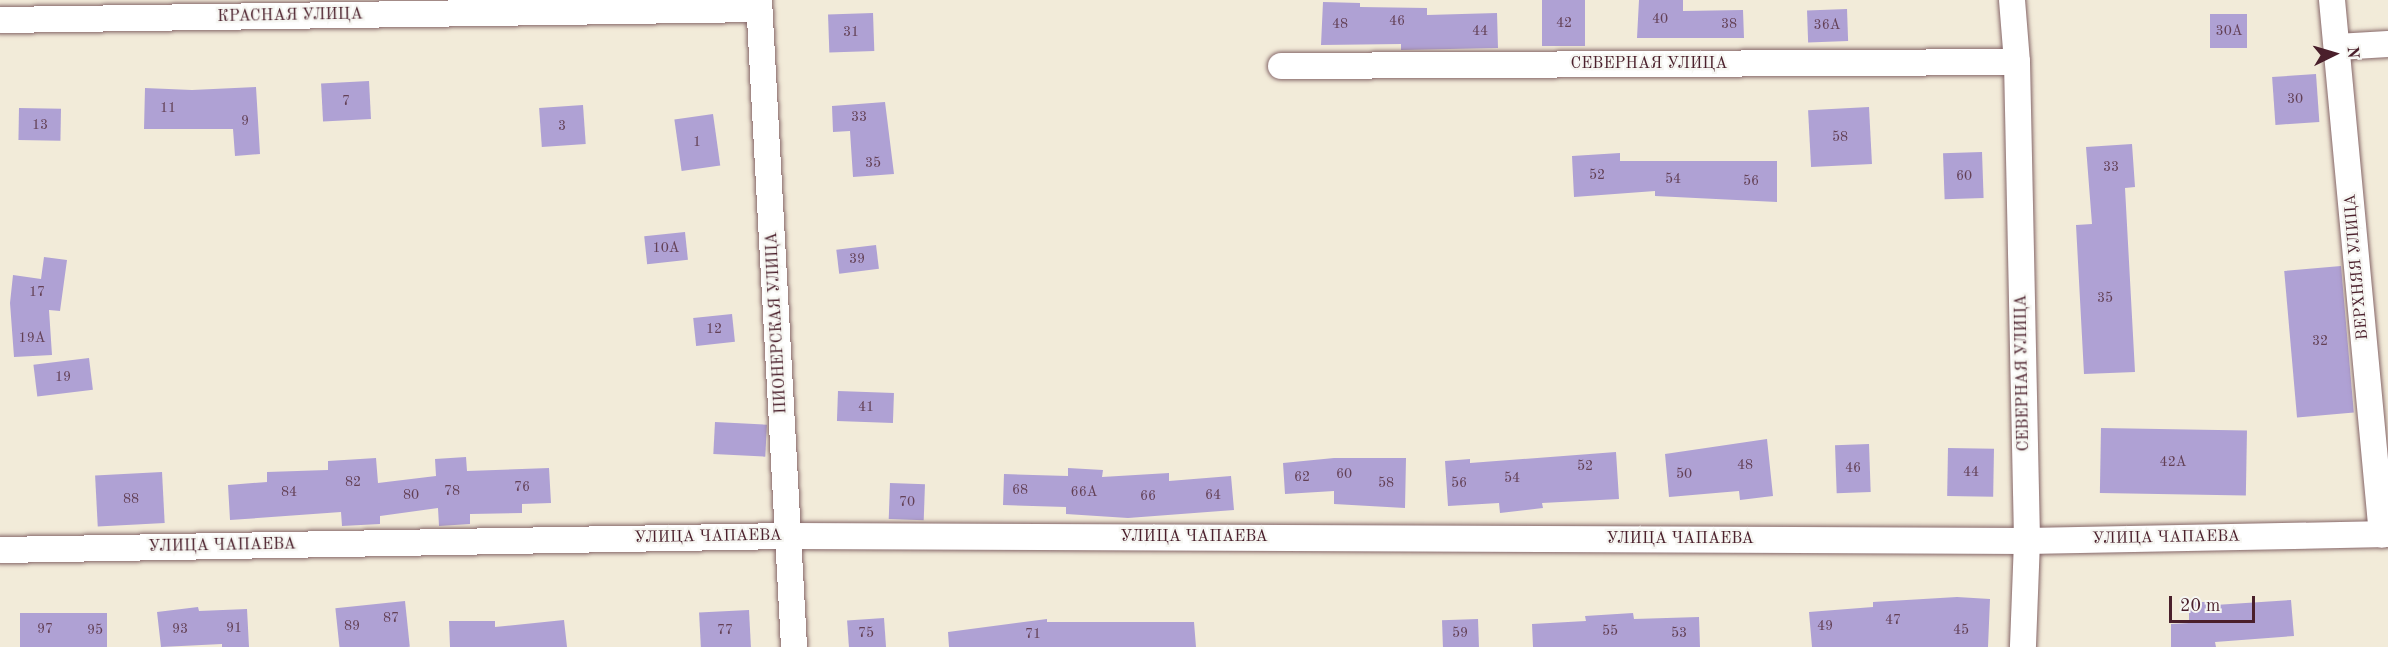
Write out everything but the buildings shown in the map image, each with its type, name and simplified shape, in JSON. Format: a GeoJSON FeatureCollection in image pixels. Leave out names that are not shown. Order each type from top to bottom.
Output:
{"type":"FeatureCollection","features":[{"type":"Feature","properties":{"kind":"street","name":"СЕВЕРНАЯ УЛИЦА"},"geometry":{"type":"LineString","coordinates":[[2012,0],[2017,62],[2027,541],[2023,647]]}},
{"type":"Feature","properties":{"kind":"street","name":"ВЕРХНЯЯ УЛИЦА"},"geometry":{"type":"LineString","coordinates":[[2332,0],[2385,535]]}},
{"type":"Feature","properties":{"kind":"street","name":"КРАСНАЯ УЛИЦА"},"geometry":{"type":"LineString","coordinates":[[0,20],[759,4]]}},
{"type":"Feature","properties":{"kind":"street","name":"ПИОНЕРСКАЯ УЛИЦА"},"geometry":{"type":"LineString","coordinates":[[759,4],[794,647]]}},
{"type":"Feature","properties":{"kind":"street"},"geometry":{"type":"LineString","coordinates":[[2337,47],[2388,44]]}},
{"type":"Feature","properties":{"kind":"street","name":"СЕВЕРНАЯ УЛИЦА"},"geometry":{"type":"LineString","coordinates":[[1281,66],[2017,62]]}},
{"type":"Feature","properties":{"kind":"street","name":"УЛИЦА ЧАПАЕВА"},"geometry":{"type":"LineString","coordinates":[[0,550],[789,536],[2027,541],[2385,535]]}}]}
